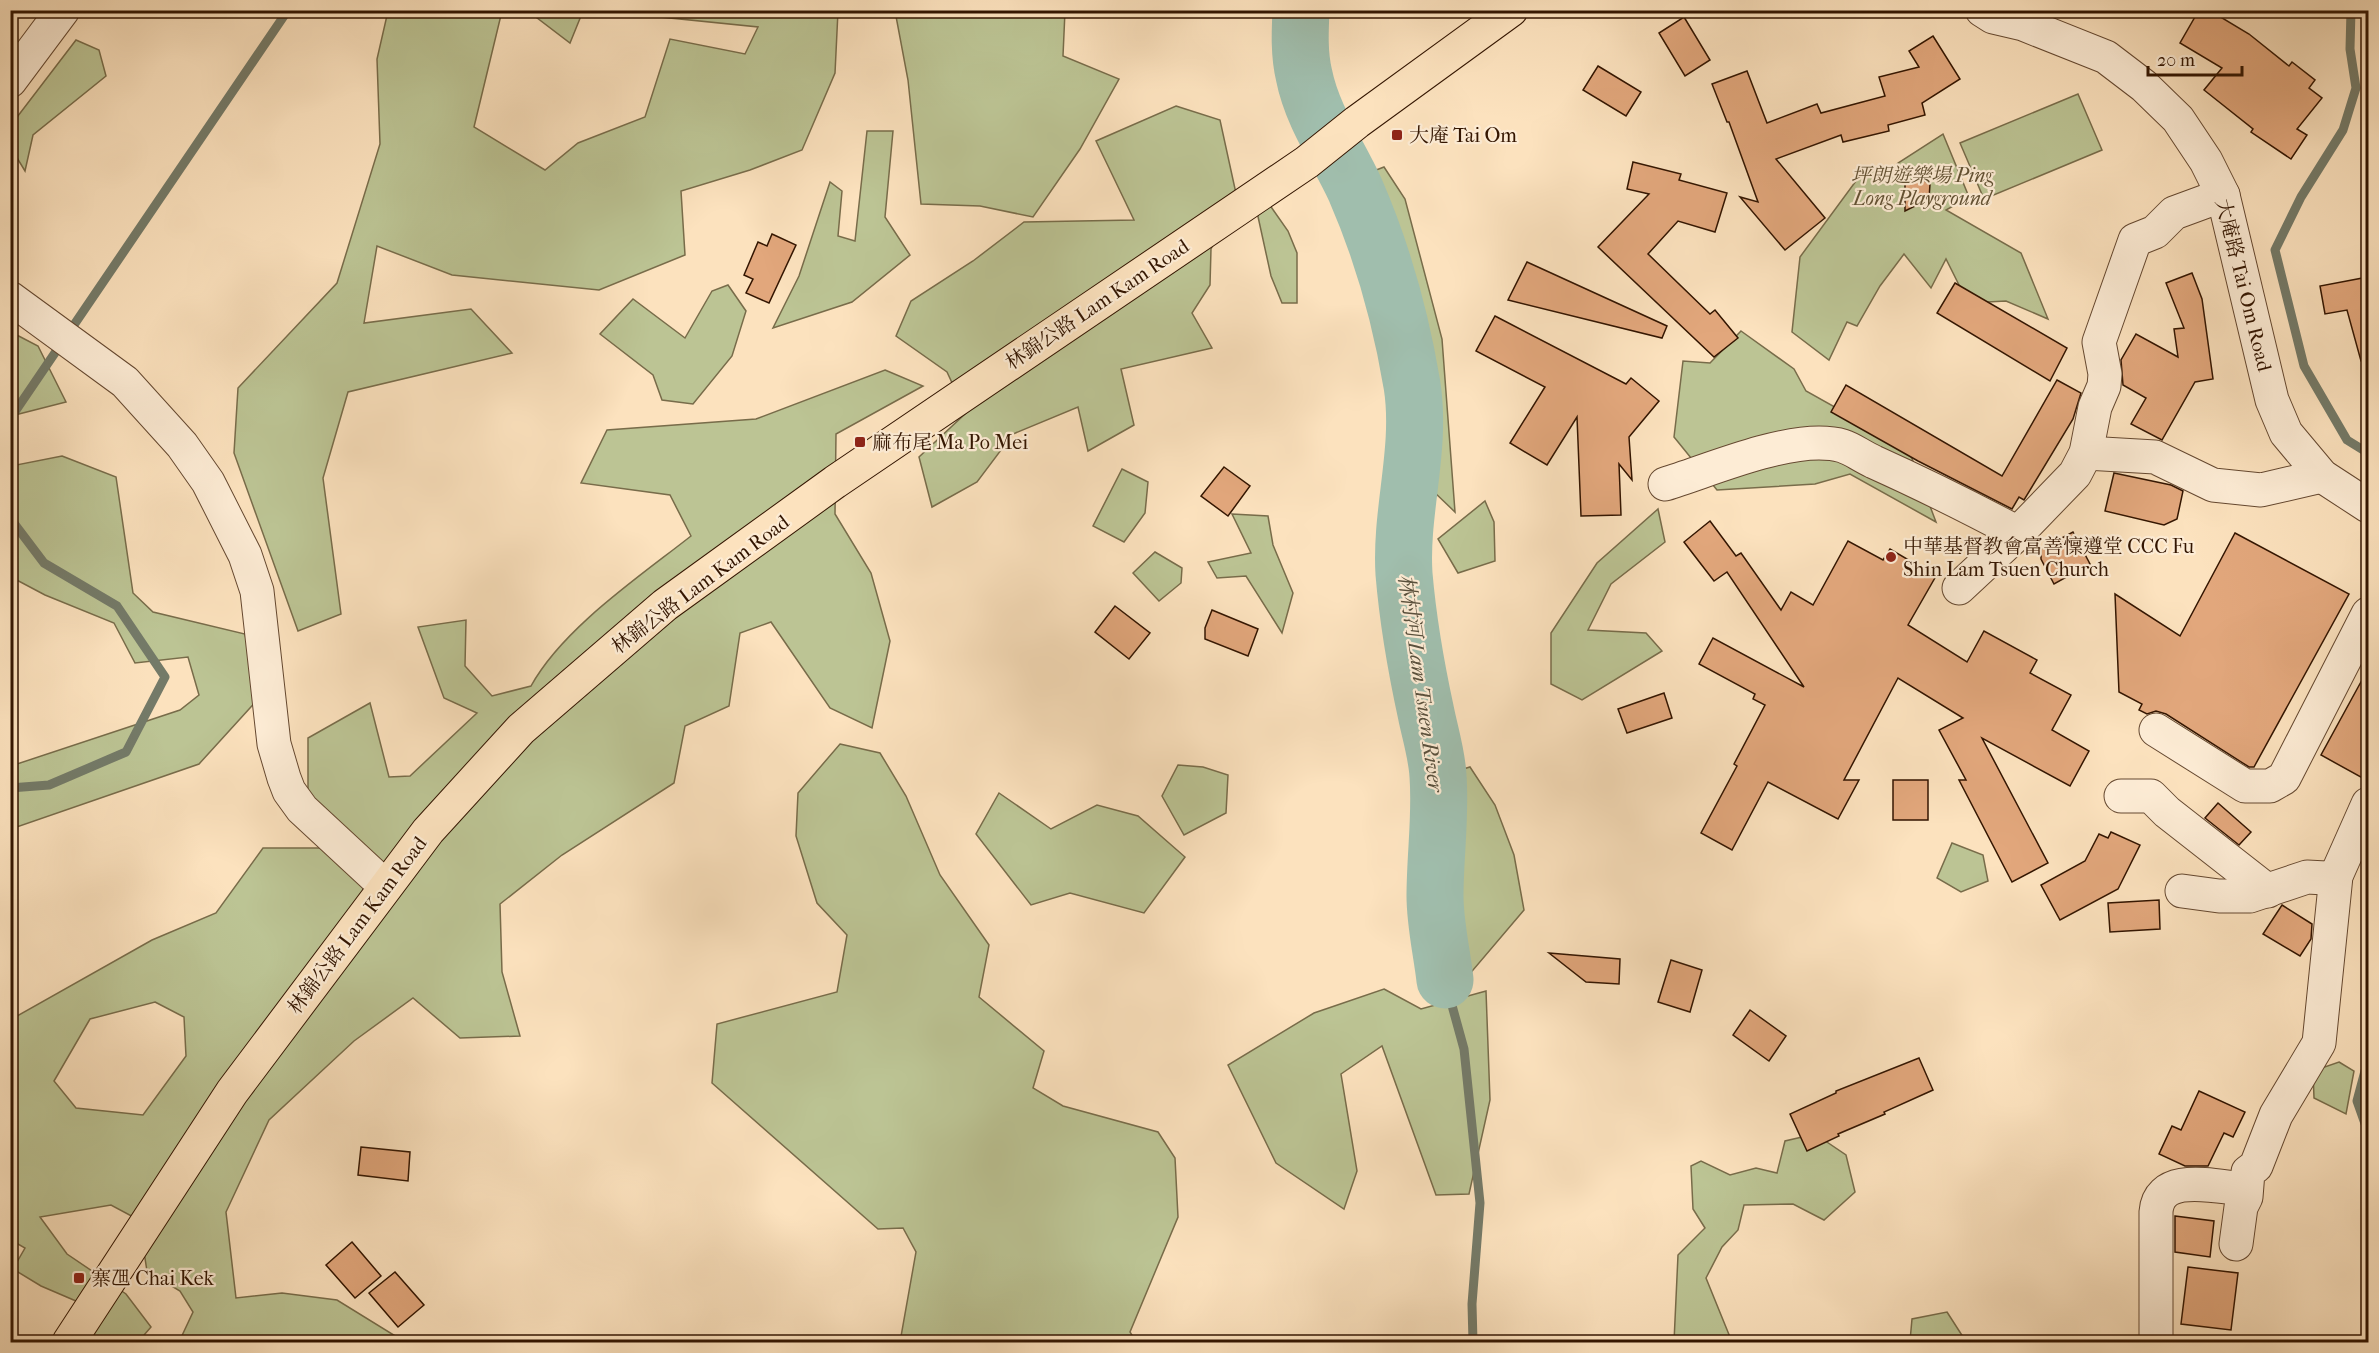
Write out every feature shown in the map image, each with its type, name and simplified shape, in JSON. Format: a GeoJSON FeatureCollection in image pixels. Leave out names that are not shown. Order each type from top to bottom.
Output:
{"type":"FeatureCollection","features":[{"type":"Feature","properties":{"kind":"main road","name":"林錦公路 Lam Kam Road"},"geometry":{"type":"LineString","coordinates":[[69,1342],[232,1092],[428,831],[521,729],[665,605],[844,476],[1307,162],[1511,10]]}},
{"type":"Feature","properties":{"kind":"street"},"geometry":{"type":"LineString","coordinates":[[10,81],[63,10]]}},
{"type":"Feature","properties":{"kind":"street","name":"大庵路 Tai Om Road"},"geometry":{"type":"LineString","coordinates":[[1982,10],[1993,17],[2023,24],[2106,57],[2144,86],[2178,119],[2206,161],[2223,195],[2272,400],[2286,433],[2322,476],[2368,506]]}},
{"type":"Feature","properties":{"kind":"street"},"geometry":{"type":"LineString","coordinates":[[1959,588],[2018,533],[2075,474],[2086,453],[2095,407],[2104,386],[2105,374],[2099,342],[2135,240],[2155,232],[2174,213],[2223,195]]}},
{"type":"Feature","properties":{"kind":"street"},"geometry":{"type":"LineString","coordinates":[[19,305],[125,382],[189,454],[208,482],[245,555],[257,591],[274,744],[289,791],[302,809],[385,886]]}},
{"type":"Feature","properties":{"kind":"street"},"geometry":{"type":"LineString","coordinates":[[1665,484],[1789,445],[1819,443],[1845,445],[1872,461],[1914,479],[2018,533]]}},
{"type":"Feature","properties":{"kind":"street"},"geometry":{"type":"LineString","coordinates":[[2086,453],[2155,457],[2212,485],[2261,490],[2322,476]]}},
{"type":"Feature","properties":{"kind":"street"},"geometry":{"type":"LineString","coordinates":[[2156,730],[2245,786],[2270,786],[2284,778],[2368,614]]}},
{"type":"Feature","properties":{"kind":"street"},"geometry":{"type":"LineString","coordinates":[[2121,796],[2151,796],[2176,819],[2268,891]]}},
{"type":"Feature","properties":{"kind":"street"},"geometry":{"type":"LineString","coordinates":[[2236,1244],[2241,1207],[2246,1197],[2248,1172],[2256,1166],[2276,1115],[2319,1043],[2336,876],[2368,804]]}},
{"type":"Feature","properties":{"kind":"street"},"geometry":{"type":"LineString","coordinates":[[2182,891],[2219,896],[2250,896],[2307,877],[2336,876]]}},
{"type":"Feature","properties":{"kind":"street"},"geometry":{"type":"LineString","coordinates":[[2156,1342],[2156,1212],[2159,1197],[2167,1189],[2183,1185],[2245,1189]]}},
{"type":"Feature","properties":{"kind":"green space"},"geometry":{"type":"Polygon","coordinates":[[[388,11],[502,11],[474,127],[545,170],[578,143],[645,117],[670,39],[745,54],[758,27],[641,15],[643,11],[838,11],[835,73],[802,150],[750,170],[681,191],[685,255],[599,290],[452,275],[377,246],[364,323],[471,309],[512,353],[348,392],[323,478],[341,614],[298,631],[234,453],[238,388],[337,283],[380,144],[377,59],[388,11]]]}},
{"type":"Feature","properties":{"kind":"green space"},"geometry":{"type":"Polygon","coordinates":[[[528,11],[583,11],[570,43],[528,11]]]}},
{"type":"Feature","properties":{"kind":"green space"},"geometry":{"type":"Polygon","coordinates":[[[895,11],[1065,11],[1063,56],[1119,79],[1080,149],[1033,217],[980,206],[921,204],[908,80],[895,11]]]}},
{"type":"Feature","properties":{"kind":"green space"},"geometry":{"type":"Polygon","coordinates":[[[76,40],[99,50],[106,76],[33,135],[25,171],[11,148],[11,125],[76,40]]]}},
{"type":"Feature","properties":{"kind":"green space"},"geometry":{"type":"Polygon","coordinates":[[[2078,94],[2102,150],[1984,199],[1960,143],[2078,94]]]}},
{"type":"Feature","properties":{"kind":"green space"},"geometry":{"type":"Polygon","coordinates":[[[1176,106],[1220,120],[1237,198],[1211,249],[1210,285],[1192,313],[1212,348],[1121,369],[1134,425],[1088,451],[1078,407],[1013,434],[977,482],[932,507],[919,457],[966,413],[947,372],[896,336],[911,301],[973,261],[1024,222],[1134,220],[1096,141],[1176,106]]]}},
{"type":"Feature","properties":{"kind":"green space"},"geometry":{"type":"Polygon","coordinates":[[[867,131],[893,131],[885,217],[910,255],[852,302],[773,328],[799,276],[830,182],[842,191],[838,236],[855,241],[867,131]]]}},
{"type":"Feature","properties":{"kind":"green space","name":"坪朗遊樂場 Ping Long Playground"},"geometry":{"type":"Polygon","coordinates":[[[1943,134],[1969,197],[1946,210],[2021,253],[2048,319],[2006,301],[1968,303],[1946,259],[1931,288],[1904,254],[1880,286],[1857,326],[1847,322],[1829,360],[1792,332],[1800,257],[1867,166],[1886,176],[1898,163],[1943,134]]]}},
{"type":"Feature","properties":{"kind":"green space"},"geometry":{"type":"Polygon","coordinates":[[[1384,167],[1405,199],[1442,339],[1455,512],[1432,490],[1437,423],[1427,398],[1366,174],[1384,167]]]}},
{"type":"Feature","properties":{"kind":"green space"},"geometry":{"type":"Polygon","coordinates":[[[1269,204],[1288,231],[1297,253],[1297,303],[1282,303],[1271,276],[1257,212],[1269,204]]]}},
{"type":"Feature","properties":{"kind":"green space"},"geometry":{"type":"Polygon","coordinates":[[[728,285],[746,311],[732,356],[693,404],[662,400],[653,375],[600,334],[633,299],[685,338],[712,291],[728,285]]]}},
{"type":"Feature","properties":{"kind":"green space"},"geometry":{"type":"Polygon","coordinates":[[[1741,331],[1794,369],[1806,391],[1908,448],[1936,522],[1850,474],[1815,484],[1717,490],[1674,437],[1683,361],[1710,363],[1741,331]]]}},
{"type":"Feature","properties":{"kind":"green space"},"geometry":{"type":"Polygon","coordinates":[[[11,332],[38,346],[66,402],[11,416],[11,332]]]}},
{"type":"Feature","properties":{"kind":"green space"},"geometry":{"type":"Polygon","coordinates":[[[885,370],[923,386],[836,434],[835,514],[871,573],[890,641],[872,728],[830,708],[771,622],[740,633],[729,706],[685,726],[674,783],[562,855],[500,904],[502,972],[520,1036],[460,1038],[413,998],[354,1041],[269,1120],[226,1212],[236,1298],[282,1293],[337,1300],[397,1337],[389,1342],[179,1342],[193,1312],[180,1291],[147,1271],[139,1220],[111,1205],[40,1217],[67,1254],[126,1294],[151,1327],[138,1342],[76,1342],[83,1304],[41,1286],[13,1269],[25,1248],[11,1240],[10,1020],[152,940],[216,913],[263,848],[332,848],[308,794],[308,738],[370,703],[389,777],[410,776],[477,713],[444,698],[418,627],[466,620],[465,666],[492,696],[531,686],[562,644],[582,624],[626,586],[691,536],[670,495],[581,483],[607,430],[756,419],[885,370]],[[155,1002],[90,1019],[54,1081],[76,1108],[143,1115],[186,1056],[184,1017],[155,1002]]]}},
{"type":"Feature","properties":{"kind":"green space"},"geometry":{"type":"Polygon","coordinates":[[[62,456],[116,477],[133,593],[153,612],[245,634],[259,698],[199,764],[11,829],[11,766],[180,710],[199,695],[188,657],[135,663],[114,623],[45,595],[11,577],[11,466],[62,456]]]}},
{"type":"Feature","properties":{"kind":"green space"},"geometry":{"type":"Polygon","coordinates":[[[1122,469],[1148,482],[1145,513],[1124,542],[1093,526],[1122,469]]]}},
{"type":"Feature","properties":{"kind":"green space"},"geometry":{"type":"Polygon","coordinates":[[[1485,501],[1494,522],[1495,561],[1458,573],[1438,539],[1485,501]]]}},
{"type":"Feature","properties":{"kind":"green space"},"geometry":{"type":"Polygon","coordinates":[[[1658,509],[1665,542],[1611,584],[1588,630],[1646,633],[1662,651],[1582,700],[1551,684],[1551,633],[1597,563],[1658,509]]]}},
{"type":"Feature","properties":{"kind":"green space"},"geometry":{"type":"Polygon","coordinates":[[[1232,514],[1268,516],[1273,545],[1293,593],[1282,633],[1246,576],[1217,578],[1208,562],[1251,553],[1232,514]]]}},
{"type":"Feature","properties":{"kind":"green space"},"geometry":{"type":"Polygon","coordinates":[[[1155,552],[1182,568],[1181,583],[1159,601],[1133,573],[1155,552]]]}},
{"type":"Feature","properties":{"kind":"green space"},"geometry":{"type":"Polygon","coordinates":[[[840,744],[880,753],[906,796],[940,875],[989,945],[979,997],[1044,1051],[1033,1088],[1063,1106],[1158,1132],[1175,1158],[1178,1217],[1130,1332],[1136,1342],[900,1342],[916,1252],[903,1228],[878,1229],[712,1083],[717,1024],[837,992],[847,935],[817,903],[796,836],[798,793],[840,744]]]}},
{"type":"Feature","properties":{"kind":"green space"},"geometry":{"type":"Polygon","coordinates":[[[1178,765],[1203,767],[1228,775],[1226,813],[1184,835],[1162,796],[1178,765]]]}},
{"type":"Feature","properties":{"kind":"green space"},"geometry":{"type":"Polygon","coordinates":[[[1470,767],[1495,805],[1514,855],[1524,910],[1468,976],[1463,915],[1445,832],[1450,773],[1470,767]]]}},
{"type":"Feature","properties":{"kind":"green space"},"geometry":{"type":"Polygon","coordinates":[[[999,793],[1051,829],[1097,805],[1138,816],[1185,857],[1144,913],[1070,893],[1031,905],[976,834],[999,793]]]}},
{"type":"Feature","properties":{"kind":"green space"},"geometry":{"type":"Polygon","coordinates":[[[1952,843],[1983,855],[1988,881],[1961,892],[1937,878],[1952,843]]]}},
{"type":"Feature","properties":{"kind":"green space"},"geometry":{"type":"Polygon","coordinates":[[[1384,989],[1421,1009],[1486,991],[1490,1100],[1469,1194],[1436,1195],[1382,1046],[1341,1074],[1357,1171],[1344,1209],[1276,1163],[1228,1065],[1314,1013],[1384,989]]]}},
{"type":"Feature","properties":{"kind":"green space"},"geometry":{"type":"Polygon","coordinates":[[[2339,1062],[2354,1071],[2346,1114],[2314,1098],[2313,1071],[2339,1062]]]}},
{"type":"Feature","properties":{"kind":"green space"},"geometry":{"type":"Polygon","coordinates":[[[1815,1134],[1846,1155],[1855,1192],[1824,1220],[1793,1204],[1744,1205],[1738,1230],[1722,1247],[1706,1278],[1732,1342],[1674,1342],[1678,1255],[1705,1228],[1693,1209],[1691,1166],[1701,1161],[1730,1175],[1756,1168],[1777,1173],[1785,1141],[1815,1134]]]}},
{"type":"Feature","properties":{"kind":"green space"},"geometry":{"type":"Polygon","coordinates":[[[1947,1312],[1965,1340],[1905,1342],[1910,1341],[1912,1319],[1947,1312]]]}},
{"type":"Feature","properties":{"kind":"shaded area"},"geometry":{"type":"Polygon","coordinates":[[[1282,11],[1319,11],[1325,97],[1320,118],[1312,122],[1302,122],[1289,102],[1282,11]]]}},
{"type":"Feature","properties":{"kind":"building"},"geometry":{"type":"Polygon","coordinates":[[[2199,10],[2209,10],[2249,34],[2289,66],[2292,62],[2315,80],[2309,88],[2322,98],[2297,129],[2307,135],[2291,159],[2251,132],[2253,129],[2204,90],[2222,68],[2180,43],[2199,10]]]}},
{"type":"Feature","properties":{"kind":"building"},"geometry":{"type":"Polygon","coordinates":[[[1684,17],[1710,60],[1685,76],[1659,33],[1684,17]]]}},
{"type":"Feature","properties":{"kind":"building"},"geometry":{"type":"Polygon","coordinates":[[[1933,36],[1960,79],[1922,103],[1925,115],[1888,125],[1889,131],[1843,142],[1841,135],[1776,159],[1825,218],[1785,250],[1740,197],[1758,202],[1729,122],[1727,122],[1712,84],[1747,71],[1767,123],[1817,104],[1821,113],[1885,96],[1879,77],[1919,67],[1909,51],[1933,36]]]}},
{"type":"Feature","properties":{"kind":"building"},"geometry":{"type":"Polygon","coordinates":[[[1598,66],[1641,92],[1626,116],[1583,90],[1598,66]]]}},
{"type":"Feature","properties":{"kind":"building"},"geometry":{"type":"Polygon","coordinates":[[[1633,162],[1681,174],[1679,180],[1727,193],[1715,232],[1678,221],[1648,254],[1710,314],[1715,310],[1738,338],[1714,357],[1598,247],[1649,194],[1627,189],[1633,162]]]}},
{"type":"Feature","properties":{"kind":"building"},"geometry":{"type":"Polygon","coordinates":[[[1918,177],[1930,184],[1929,199],[1905,211],[1905,183],[1918,177]]]}},
{"type":"Feature","properties":{"kind":"building"},"geometry":{"type":"Polygon","coordinates":[[[772,234],[796,245],[769,303],[746,293],[753,279],[744,275],[758,242],[767,246],[772,234]]]}},
{"type":"Feature","properties":{"kind":"building"},"geometry":{"type":"Polygon","coordinates":[[[1527,262],[1667,326],[1662,338],[1508,300],[1527,262]]]}},
{"type":"Feature","properties":{"kind":"building"},"geometry":{"type":"Polygon","coordinates":[[[2192,273],[2202,299],[2213,379],[2195,382],[2162,440],[2131,424],[2146,398],[2123,385],[2121,360],[2136,334],[2178,357],[2174,329],[2184,328],[2166,283],[2192,273]]]}},
{"type":"Feature","properties":{"kind":"building"},"geometry":{"type":"Polygon","coordinates":[[[2368,277],[2368,360],[2361,361],[2347,310],[2325,314],[2320,286],[2368,277]]]}},
{"type":"Feature","properties":{"kind":"building"},"geometry":{"type":"Polygon","coordinates":[[[1955,283],[2067,348],[2050,381],[1937,313],[1955,283]]]}},
{"type":"Feature","properties":{"kind":"building"},"geometry":{"type":"Polygon","coordinates":[[[1495,316],[1626,384],[1631,378],[1659,401],[1629,437],[1632,480],[1619,464],[1621,515],[1581,516],[1577,417],[1547,465],[1510,443],[1545,387],[1476,351],[1495,316]]]}},
{"type":"Feature","properties":{"kind":"building"},"geometry":{"type":"Polygon","coordinates":[[[2057,380],[2081,393],[2073,419],[2024,500],[2019,497],[2012,509],[1918,461],[1831,412],[1846,385],[2002,476],[2057,380]]]}},
{"type":"Feature","properties":{"kind":"building"},"geometry":{"type":"Polygon","coordinates":[[[1224,467],[1250,486],[1228,516],[1201,496],[1224,467]]]}},
{"type":"Feature","properties":{"kind":"building"},"geometry":{"type":"Polygon","coordinates":[[[2114,473],[2171,485],[2183,491],[2177,519],[2164,525],[2105,511],[2114,473]]]}},
{"type":"Feature","properties":{"kind":"building"},"geometry":{"type":"Polygon","coordinates":[[[1710,521],[1736,556],[1741,553],[1781,610],[1791,592],[1813,605],[1848,541],[1883,560],[1890,549],[1936,576],[1908,625],[1967,662],[1984,631],[2037,660],[2030,673],[2071,695],[2052,730],[2089,751],[2070,786],[1982,738],[2048,863],[2012,882],[1959,780],[1966,780],[1939,730],[1963,718],[1898,678],[1844,780],[1859,780],[1838,819],[1768,782],[1732,850],[1701,833],[1737,766],[1734,764],[1765,705],[1753,699],[1755,694],[1699,664],[1713,638],[1804,687],[1727,572],[1714,581],[1684,542],[1710,521]]]}},
{"type":"Feature","properties":{"kind":"building"},"geometry":{"type":"Polygon","coordinates":[[[2073,532],[2090,564],[2054,584],[2041,559],[2041,549],[2073,532]]]}},
{"type":"Feature","properties":{"kind":"building"},"geometry":{"type":"Polygon","coordinates":[[[2235,533],[2349,594],[2254,767],[2249,767],[2166,714],[2156,711],[2147,714],[2139,710],[2142,704],[2119,692],[2115,594],[2180,636],[2235,533]]]}},
{"type":"Feature","properties":{"kind":"building"},"geometry":{"type":"Polygon","coordinates":[[[1115,606],[1150,633],[1129,659],[1095,632],[1115,606]]]}},
{"type":"Feature","properties":{"kind":"building"},"geometry":{"type":"Polygon","coordinates":[[[1212,610],[1258,629],[1248,656],[1205,639],[1205,628],[1212,610]]]}},
{"type":"Feature","properties":{"kind":"building"},"geometry":{"type":"Polygon","coordinates":[[[2368,669],[2368,781],[2321,755],[2368,669]]]}},
{"type":"Feature","properties":{"kind":"building"},"geometry":{"type":"Polygon","coordinates":[[[1664,693],[1672,718],[1627,733],[1618,709],[1664,693]]]}},
{"type":"Feature","properties":{"kind":"building"},"geometry":{"type":"Polygon","coordinates":[[[1893,780],[1928,780],[1928,820],[1893,820],[1893,780]]]}},
{"type":"Feature","properties":{"kind":"building"},"geometry":{"type":"Polygon","coordinates":[[[2218,803],[2251,832],[2239,845],[2205,818],[2218,803]]]}},
{"type":"Feature","properties":{"kind":"building"},"geometry":{"type":"Polygon","coordinates":[[[2111,832],[2140,845],[2118,889],[2060,920],[2041,885],[2085,861],[2099,834],[2108,838],[2111,832]]]}},
{"type":"Feature","properties":{"kind":"building"},"geometry":{"type":"Polygon","coordinates":[[[2159,900],[2160,929],[2110,932],[2108,903],[2159,900]]]}},
{"type":"Feature","properties":{"kind":"building"},"geometry":{"type":"Polygon","coordinates":[[[2282,905],[2312,924],[2311,939],[2300,956],[2263,934],[2282,905]]]}},
{"type":"Feature","properties":{"kind":"building"},"geometry":{"type":"Polygon","coordinates":[[[1549,953],[1620,959],[1619,984],[1586,982],[1549,953]]]}},
{"type":"Feature","properties":{"kind":"building"},"geometry":{"type":"Polygon","coordinates":[[[1671,960],[1702,970],[1690,1012],[1658,1002],[1671,960]]]}},
{"type":"Feature","properties":{"kind":"building"},"geometry":{"type":"Polygon","coordinates":[[[1750,1010],[1786,1036],[1769,1061],[1733,1035],[1750,1010]]]}},
{"type":"Feature","properties":{"kind":"building"},"geometry":{"type":"Polygon","coordinates":[[[1919,1058],[1933,1090],[1807,1151],[1790,1114],[1836,1091],[1919,1058]]]}},
{"type":"Feature","properties":{"kind":"building"},"geometry":{"type":"Polygon","coordinates":[[[2199,1091],[2245,1112],[2233,1137],[2224,1133],[2208,1166],[2185,1166],[2159,1154],[2172,1126],[2181,1130],[2199,1091]]]}},
{"type":"Feature","properties":{"kind":"building"},"geometry":{"type":"Polygon","coordinates":[[[361,1147],[410,1152],[408,1181],[358,1175],[361,1147]]]}},
{"type":"Feature","properties":{"kind":"building"},"geometry":{"type":"Polygon","coordinates":[[[2175,1216],[2214,1221],[2210,1257],[2175,1252],[2175,1216]]]}},
{"type":"Feature","properties":{"kind":"building"},"geometry":{"type":"Polygon","coordinates":[[[352,1242],[381,1276],[355,1298],[326,1265],[352,1242]]]}},
{"type":"Feature","properties":{"kind":"building"},"geometry":{"type":"Polygon","coordinates":[[[2188,1267],[2238,1273],[2231,1330],[2181,1324],[2188,1267]]]}},
{"type":"Feature","properties":{"kind":"building"},"geometry":{"type":"Polygon","coordinates":[[[395,1272],[424,1305],[398,1327],[369,1293],[395,1272]]]}},
{"type":"Feature","properties":{"kind":"waterway"},"geometry":{"type":"LineString","coordinates":[[10,419],[288,10]]}},
{"type":"Feature","properties":{"kind":"waterway","name":"林村河 Lam Tsuen River"},"geometry":{"type":"LineString","coordinates":[[1301,10],[1302,67],[1308,90],[1319,119],[1355,189],[1374,236],[1396,310],[1412,385],[1414,433],[1405,527],[1404,574],[1416,661],[1437,768],[1439,806],[1435,907],[1445,980]]}},
{"type":"Feature","properties":{"kind":"waterway"},"geometry":{"type":"LineString","coordinates":[[2351,10],[2350,49],[2356,88],[2343,130],[2301,197],[2275,250],[2304,366],[2347,440],[2368,453]]}},
{"type":"Feature","properties":{"kind":"waterway"},"geometry":{"type":"LineString","coordinates":[[10,518],[44,563],[117,606],[165,677],[126,752],[49,785],[10,788]]}},
{"type":"Feature","properties":{"kind":"waterway"},"geometry":{"type":"LineString","coordinates":[[1445,980],[1464,1049],[1480,1203],[1472,1304],[1473,1342]]}},
{"type":"Feature","properties":{"kind":"waterway"},"geometry":{"type":"LineString","coordinates":[[2368,1060],[2357,1101],[2368,1132]]}},
{"type":"Feature","properties":{"kind":"place","name":"大庵 Tai Om"},"geometry":{"type":"Point","coordinates":[1397,135]}},
{"type":"Feature","properties":{"kind":"place","name":"麻布尾 Ma Po Mei"},"geometry":{"type":"Point","coordinates":[860,442]}},
{"type":"Feature","properties":{"kind":"place","name":"中華基督教會富善懍遵堂 CCC Fu Shin Lam Tsuen Church"},"geometry":{"type":"Point","coordinates":[1891,557]}},
{"type":"Feature","properties":{"kind":"place","name":"寨乪 Chai Kek"},"geometry":{"type":"Point","coordinates":[79,1278]}}]}
